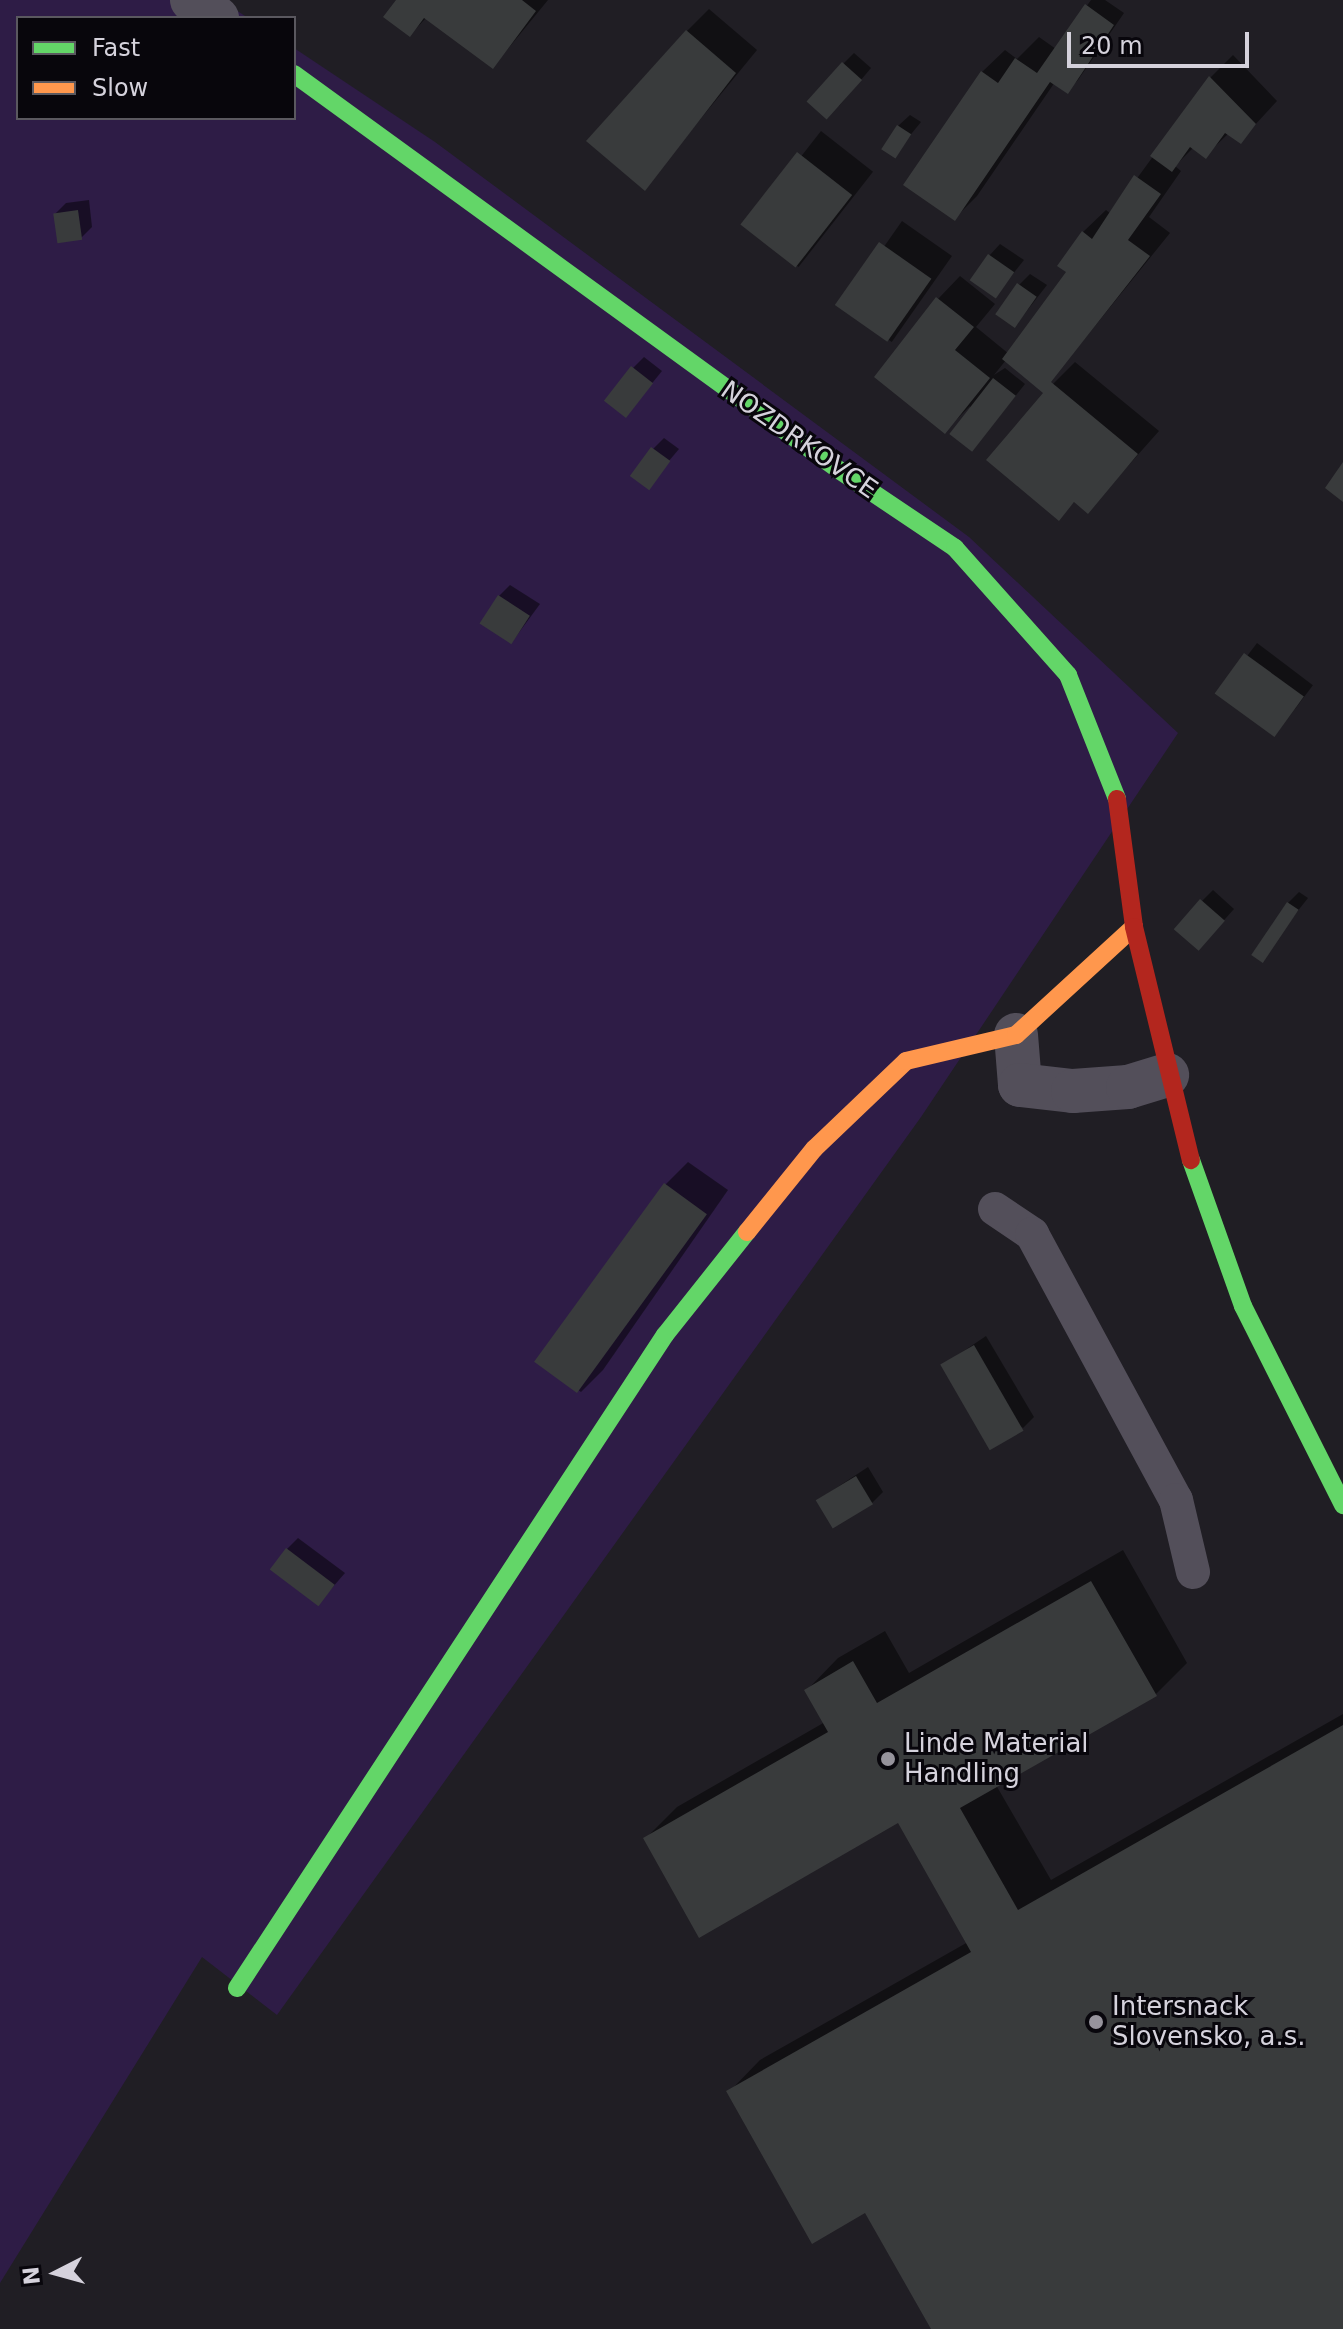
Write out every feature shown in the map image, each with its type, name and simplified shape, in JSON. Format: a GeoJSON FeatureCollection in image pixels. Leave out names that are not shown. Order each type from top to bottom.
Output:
{"type":"FeatureCollection","features":[{"type":"Feature","properties":{"kind":"street"},"geometry":{"type":"LineString","coordinates":[[192,0],[214,16]]}},
{"type":"Feature","properties":{"kind":"street","name":"NOZDRKOVCE"},"geometry":{"type":"LineString","coordinates":[[296,75],[839,470],[955,548],[1068,675],[1123,813],[1134,927],[1182,1136],[1243,1306],[1343,1505]]}},
{"type":"Feature","properties":{"kind":"street"},"geometry":{"type":"LineString","coordinates":[[237,1988],[665,1335],[804,1162],[906,1061],[1016,1035],[1134,927]]}},
{"type":"Feature","properties":{"kind":"street"},"geometry":{"type":"LineString","coordinates":[[1016,1035],[1020,1085],[1073,1091],[1128,1087],[1167,1075]]}},
{"type":"Feature","properties":{"kind":"lane"},"geometry":{"type":"LineString","coordinates":[[995,1209],[1032,1234],[1176,1500],[1193,1572]]}},
{"type":"Feature","properties":{"kind":"shaded area"},"geometry":{"type":"Polygon","coordinates":[[[0,0],[221,0],[245,16],[16,16],[16,120],[296,120],[296,49],[435,142],[969,537],[1178,733],[921,1117],[277,2015],[202,1957],[0,2283],[0,0]]]}},
{"type":"Feature","properties":{"kind":"building"},"geometry":{"type":"Polygon","coordinates":[[[396,0],[522,0],[536,11],[493,69],[424,18],[410,37],[383,17],[396,0]]]}},
{"type":"Feature","properties":{"kind":"building"},"geometry":{"type":"Polygon","coordinates":[[[1085,4],[1114,25],[1068,94],[1050,82],[955,221],[903,185],[981,71],[998,83],[1015,58],[1037,73],[1085,4]]]}},
{"type":"Feature","properties":{"kind":"building"},"geometry":{"type":"Polygon","coordinates":[[[686,30],[736,73],[645,191],[586,141],[686,30]]]}},
{"type":"Feature","properties":{"kind":"building"},"geometry":{"type":"Polygon","coordinates":[[[842,62],[862,80],[827,119],[807,101],[842,62]]]}},
{"type":"Feature","properties":{"kind":"building"},"geometry":{"type":"Polygon","coordinates":[[[1209,76],[1256,124],[1241,144],[1225,133],[1206,159],[1190,147],[1172,172],[1150,156],[1209,76]]]}},
{"type":"Feature","properties":{"kind":"building"},"geometry":{"type":"Polygon","coordinates":[[[897,125],[911,134],[895,159],[881,149],[897,125]]]}},
{"type":"Feature","properties":{"kind":"building"},"geometry":{"type":"Polygon","coordinates":[[[797,152],[852,195],[796,268],[740,224],[797,152]]]}},
{"type":"Feature","properties":{"kind":"building"},"geometry":{"type":"Polygon","coordinates":[[[1134,175],[1161,194],[1128,240],[1150,256],[1051,382],[1138,454],[1088,514],[1074,502],[1059,521],[986,460],[1043,393],[1002,359],[1066,272],[1057,266],[1082,231],[1092,239],[1134,175]]]}},
{"type":"Feature","properties":{"kind":"building"},"geometry":{"type":"Polygon","coordinates":[[[78,210],[82,240],[57,243],[53,213],[78,210]]]}},
{"type":"Feature","properties":{"kind":"building"},"geometry":{"type":"Polygon","coordinates":[[[879,242],[931,279],[887,342],[835,305],[879,242]]]}},
{"type":"Feature","properties":{"kind":"building"},"geometry":{"type":"Polygon","coordinates":[[[988,254],[1014,272],[996,299],[970,280],[988,254]]]}},
{"type":"Feature","properties":{"kind":"building"},"geometry":{"type":"Polygon","coordinates":[[[1017,283],[1037,297],[1015,328],[995,314],[1017,283]]]}},
{"type":"Feature","properties":{"kind":"building"},"geometry":{"type":"Polygon","coordinates":[[[936,297],[974,327],[955,350],[990,378],[945,434],[874,377],[936,297]]]}},
{"type":"Feature","properties":{"kind":"building"},"geometry":{"type":"Polygon","coordinates":[[[631,366],[653,383],[626,418],[604,401],[631,366]]]}},
{"type":"Feature","properties":{"kind":"building"},"geometry":{"type":"Polygon","coordinates":[[[993,378],[1016,396],[972,452],[949,434],[993,378]]]}},
{"type":"Feature","properties":{"kind":"building"},"geometry":{"type":"Polygon","coordinates":[[[651,447],[670,461],[649,490],[630,476],[651,447]]]}},
{"type":"Feature","properties":{"kind":"building"},"geometry":{"type":"Polygon","coordinates":[[[1343,462],[1343,502],[1325,488],[1343,462]]]}},
{"type":"Feature","properties":{"kind":"building"},"geometry":{"type":"Polygon","coordinates":[[[498,595],[530,616],[511,644],[479,624],[498,595]]]}},
{"type":"Feature","properties":{"kind":"building"},"geometry":{"type":"Polygon","coordinates":[[[1244,653],[1304,696],[1274,737],[1215,693],[1244,653]]]}},
{"type":"Feature","properties":{"kind":"building"},"geometry":{"type":"Polygon","coordinates":[[[1200,899],[1225,921],[1199,951],[1174,929],[1200,899]]]}},
{"type":"Feature","properties":{"kind":"building"},"geometry":{"type":"Polygon","coordinates":[[[1287,902],[1299,910],[1263,963],[1251,955],[1287,902]]]}},
{"type":"Feature","properties":{"kind":"building"},"geometry":{"type":"Polygon","coordinates":[[[664,1183],[707,1214],[577,1393],[534,1362],[664,1183]]]}},
{"type":"Feature","properties":{"kind":"building"},"geometry":{"type":"Polygon","coordinates":[[[974,1345],[1023,1431],[990,1450],[940,1364],[974,1345]]]}},
{"type":"Feature","properties":{"kind":"building"},"geometry":{"type":"Polygon","coordinates":[[[856,1476],[873,1504],[833,1528],[816,1500],[856,1476]]]}},
{"type":"Feature","properties":{"kind":"building"},"geometry":{"type":"Polygon","coordinates":[[[286,1548],[335,1585],[318,1606],[270,1570],[286,1548]]]}},
{"type":"Feature","properties":{"kind":"building","name":"Intersnack Slovensko, a.s."},"geometry":{"type":"Polygon","coordinates":[[[1091,1581],[1157,1696],[960,1808],[1018,1910],[1343,1725],[1343,2329],[931,2329],[865,2213],[812,2244],[726,2091],[971,1952],[898,1823],[699,1938],[643,1838],[828,1732],[804,1690],[853,1661],[877,1703],[1091,1581]]]}},
{"type":"Feature","properties":{"kind":"traffic: fast"},"geometry":{"type":"LineString","coordinates":[[296,75],[839,470],[955,548],[1068,675],[1117,799]]}},
{"type":"Feature","properties":{"kind":"traffic: fast"},"geometry":{"type":"LineString","coordinates":[[1191,1160],[1243,1306],[1343,1505]]}},
{"type":"Feature","properties":{"kind":"traffic: fast"},"geometry":{"type":"LineString","coordinates":[[237,1988],[665,1335],[747,1232]]}},
{"type":"Feature","properties":{"kind":"traffic: slow"},"geometry":{"type":"LineString","coordinates":[[747,1232],[814,1149],[906,1061],[1016,1035],[1134,927]]}},
{"type":"Feature","properties":{"kind":"traffic: jam"},"geometry":{"type":"LineString","coordinates":[[1117,799],[1134,927],[1191,1160]]}},
{"type":"Feature","properties":{"kind":"place","name":"Linde Material Handling"},"geometry":{"type":"Point","coordinates":[888,1759]}},
{"type":"Feature","properties":{"kind":"place","name":"Intersnack Slovensko, a.s."},"geometry":{"type":"Point","coordinates":[1096,2022]}}]}
